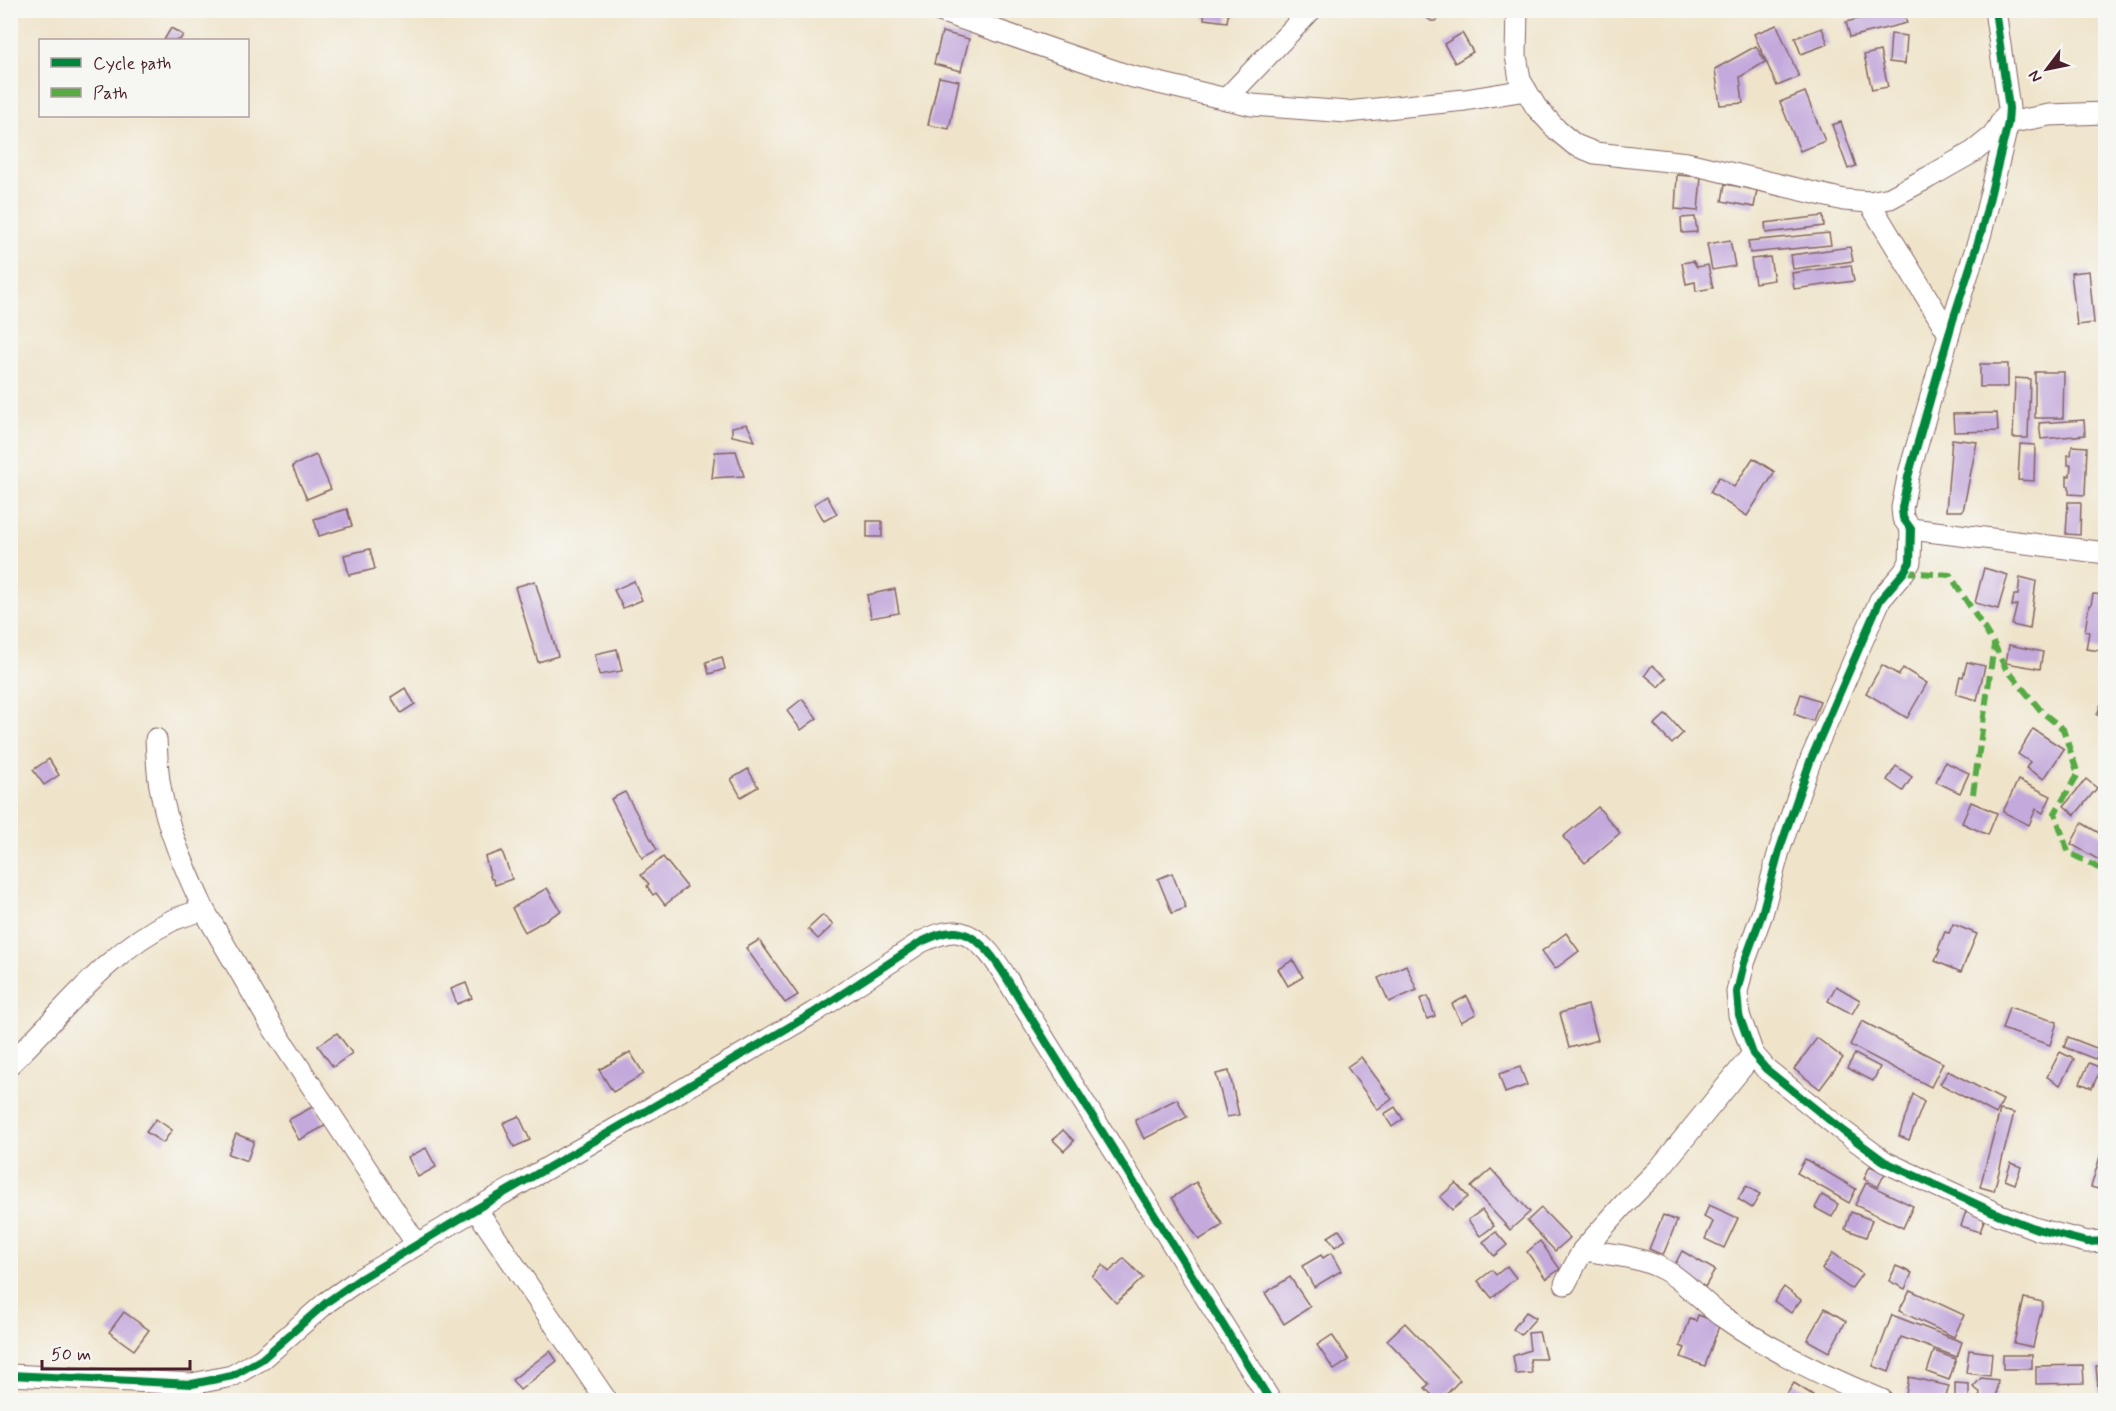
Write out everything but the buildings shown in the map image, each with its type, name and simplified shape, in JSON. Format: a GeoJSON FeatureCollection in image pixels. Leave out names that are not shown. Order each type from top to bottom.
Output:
{"type":"FeatureCollection","features":[{"type":"Feature","properties":{"kind":"street"},"geometry":{"type":"LineString","coordinates":[[937,10],[1129,76],[1263,106],[1347,112],[1465,100],[1526,90]]}},
{"type":"Feature","properties":{"kind":"street"},"geometry":{"type":"LineString","coordinates":[[1226,99],[1311,10]]}},
{"type":"Feature","properties":{"kind":"street"},"geometry":{"type":"LineString","coordinates":[[1517,10],[1516,55],[1520,80],[1536,107],[1558,131],[1575,145],[1595,153],[1687,163],[1834,198],[1869,202],[1890,198],[1973,152],[1993,136],[2008,116]]}},
{"type":"Feature","properties":{"kind":"street"},"geometry":{"type":"LineString","coordinates":[[1995,10],[2008,116],[1981,233],[1908,477],[1902,508],[1903,518],[1911,529],[1910,562],[1880,600],[1811,759],[1779,850],[1762,914],[1744,963],[1737,992],[1739,1015],[1753,1054],[1766,1069],[1842,1131],[1885,1162],[2000,1215],[2086,1242],[2106,1241]]}},
{"type":"Feature","properties":{"kind":"street"},"geometry":{"type":"LineString","coordinates":[[2008,116],[2106,113]]}},
{"type":"Feature","properties":{"kind":"street"},"geometry":{"type":"LineString","coordinates":[[1869,202],[1949,334]]}},
{"type":"Feature","properties":{"kind":"street"},"geometry":{"type":"LineString","coordinates":[[1911,529],[2106,553]]}},
{"type":"Feature","properties":{"kind":"street"},"geometry":{"type":"LineString","coordinates":[[156,739],[159,784],[165,813],[175,843],[204,910],[279,1037],[416,1244]]}},
{"type":"Feature","properties":{"kind":"street"},"geometry":{"type":"LineString","coordinates":[[10,1064],[86,983],[132,945],[175,919],[204,910]]}},
{"type":"Feature","properties":{"kind":"street"},"geometry":{"type":"LineString","coordinates":[[10,1375],[192,1384],[232,1376],[262,1359],[335,1296],[416,1244],[813,1013],[921,942],[955,932],[970,935],[984,946],[1270,1401]]}},
{"type":"Feature","properties":{"kind":"street"},"geometry":{"type":"LineString","coordinates":[[1565,1284],[1583,1250],[1659,1169],[1753,1054]]}},
{"type":"Feature","properties":{"kind":"street"},"geometry":{"type":"LineString","coordinates":[[476,1209],[606,1401]]}},
{"type":"Feature","properties":{"kind":"street"},"geometry":{"type":"LineString","coordinates":[[1583,1250],[1635,1259],[1661,1268],[1719,1314],[1770,1347],[1882,1401]]}},
{"type":"Feature","properties":{"kind":"marked path"},"geometry":{"type":"LineString","coordinates":[[1904,572],[1950,575],[1994,644],[2005,667],[2042,712],[2063,729],[2078,774],[2055,813],[2068,852],[2106,872]]}},
{"type":"Feature","properties":{"kind":"marked path"},"geometry":{"type":"LineString","coordinates":[[1973,794],[1994,645]]}},
{"type":"Feature","properties":{"kind":"cycle path"},"geometry":{"type":"LineString","coordinates":[[1995,10],[2009,108],[2008,123],[1981,233],[1953,320],[1908,477],[1902,508],[1903,518],[1911,529],[1910,562],[1880,600],[1811,759],[1779,851],[1762,914],[1744,963],[1737,992],[1739,1015],[1753,1054],[1766,1069],[1885,1162],[2000,1215],[2037,1229],[2087,1242],[2106,1241]]}},
{"type":"Feature","properties":{"kind":"cycle path"},"geometry":{"type":"LineString","coordinates":[[10,1375],[192,1384],[232,1376],[262,1359],[327,1302],[360,1279],[813,1013],[921,942],[943,933],[956,932],[977,941],[987,950],[1003,972],[1270,1400]]}}]}
